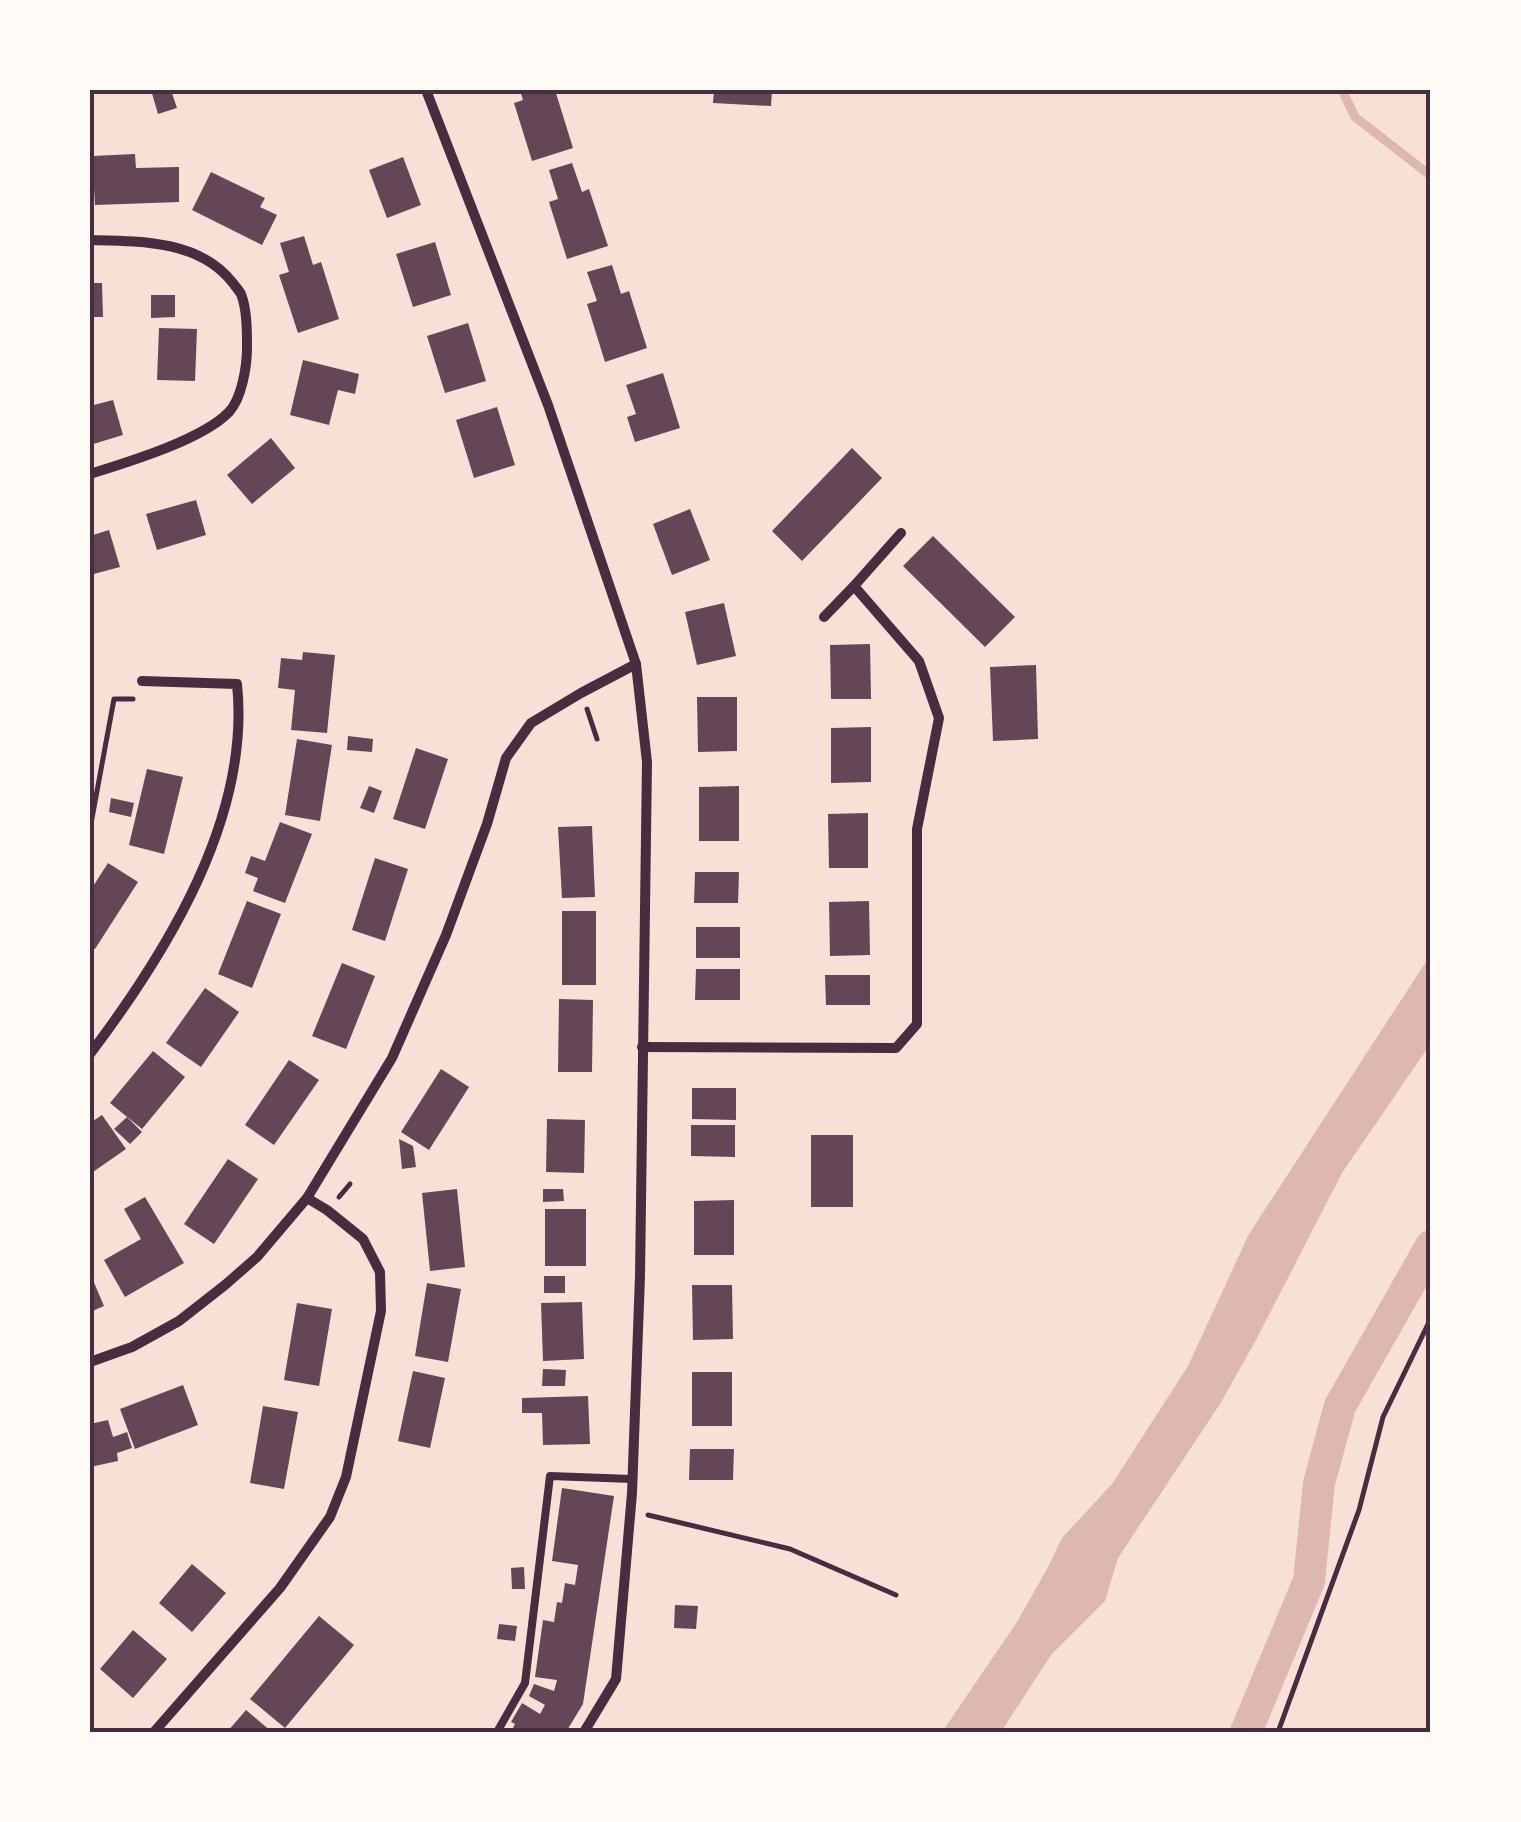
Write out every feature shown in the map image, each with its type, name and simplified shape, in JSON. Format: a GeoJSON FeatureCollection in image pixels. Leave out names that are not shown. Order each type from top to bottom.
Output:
{"type":"FeatureCollection","features":[{"type":"Feature","properties":{"kind":"street"},"geometry":{"type":"LineString","coordinates":[[426,90],[548,405],[636,664],[648,762],[640,1276],[630,1511],[616,1679],[584,1732]]}},
{"type":"Feature","properties":{"kind":"street"},"geometry":{"type":"LineString","coordinates":[[90,240],[145,242],[196,253],[223,270],[241,293],[247,352],[232,409],[209,430],[90,474]]}},
{"type":"Feature","properties":{"kind":"street"},"geometry":{"type":"LineString","coordinates":[[824,617],[901,533]]}},
{"type":"Feature","properties":{"kind":"street"},"geometry":{"type":"LineString","coordinates":[[642,1046],[896,1048],[917,1024],[917,829],[939,718],[919,660],[854,586]]}},
{"type":"Feature","properties":{"kind":"street"},"geometry":{"type":"LineString","coordinates":[[90,1362],[132,1347],[179,1321],[257,1257],[307,1198],[392,1058],[446,935],[487,824],[506,758],[531,723],[636,664]]}},
{"type":"Feature","properties":{"kind":"street"},"geometry":{"type":"LineString","coordinates":[[90,1054],[170,938],[210,856],[232,781],[241,718],[237,684],[142,681]]}},
{"type":"Feature","properties":{"kind":"street"},"geometry":{"type":"LineString","coordinates":[[154,1732],[280,1588],[330,1517],[346,1477],[381,1310],[380,1272],[363,1239],[307,1198]]}},
{"type":"Feature","properties":{"kind":"lane"},"geometry":{"type":"LineString","coordinates":[[497,1732],[525,1683],[550,1476],[632,1479]]}},
{"type":"Feature","properties":{"kind":"path"},"geometry":{"type":"LineString","coordinates":[[581,693],[598,739]]}},
{"type":"Feature","properties":{"kind":"path"},"geometry":{"type":"LineString","coordinates":[[90,830],[114,699],[133,699]]}},
{"type":"Feature","properties":{"kind":"path"},"geometry":{"type":"LineString","coordinates":[[1278,1732],[1359,1510],[1384,1416],[1431,1318]]}},
{"type":"Feature","properties":{"kind":"path"},"geometry":{"type":"LineString","coordinates":[[630,1511],[790,1549],[896,1595]]}},
{"type":"Feature","properties":{"kind":"shaded area"},"geometry":{"type":"Polygon","coordinates":[[[1431,954],[1431,1043],[1342,1173],[1220,1404],[1118,1558],[1105,1601],[1051,1655],[1001,1732],[942,1732],[1017,1622],[1062,1538],[1112,1484],[1188,1366],[1249,1234],[1431,954]]]}},
{"type":"Feature","properties":{"kind":"building"},"geometry":{"type":"Polygon","coordinates":[[[151,90],[171,90],[177,108],[158,114],[151,90]]]}},
{"type":"Feature","properties":{"kind":"building"},"geometry":{"type":"Polygon","coordinates":[[[520,90],[555,90],[573,148],[532,161],[514,103],[523,100],[520,90]]]}},
{"type":"Feature","properties":{"kind":"building"},"geometry":{"type":"Polygon","coordinates":[[[714,90],[772,90],[771,106],[713,103],[714,90]]]}},
{"type":"Feature","properties":{"kind":"building"},"geometry":{"type":"Polygon","coordinates":[[[135,154],[136,168],[179,167],[179,202],[95,205],[92,156],[135,154]]]}},
{"type":"Feature","properties":{"kind":"building"},"geometry":{"type":"Polygon","coordinates":[[[403,157],[421,205],[387,218],[369,170],[403,157]]]}},
{"type":"Feature","properties":{"kind":"building"},"geometry":{"type":"Polygon","coordinates":[[[572,163],[582,192],[589,189],[608,246],[567,259],[549,202],[558,199],[549,170],[572,163]]]}},
{"type":"Feature","properties":{"kind":"building"},"geometry":{"type":"Polygon","coordinates":[[[211,172],[265,198],[260,207],[277,215],[262,245],[192,210],[211,172]]]}},
{"type":"Feature","properties":{"kind":"building"},"geometry":{"type":"Polygon","coordinates":[[[304,236],[313,265],[321,262],[339,319],[298,333],[279,275],[289,272],[280,243],[304,236]]]}},
{"type":"Feature","properties":{"kind":"building"},"geometry":{"type":"Polygon","coordinates":[[[435,242],[451,295],[413,307],[396,254],[435,242]]]}},
{"type":"Feature","properties":{"kind":"building"},"geometry":{"type":"Polygon","coordinates":[[[612,265],[621,294],[629,291],[647,348],[605,362],[587,304],[597,301],[587,272],[612,265]]]}},
{"type":"Feature","properties":{"kind":"building"},"geometry":{"type":"Polygon","coordinates":[[[90,283],[102,283],[103,317],[90,317],[90,283]]]}},
{"type":"Feature","properties":{"kind":"building"},"geometry":{"type":"Polygon","coordinates":[[[151,295],[175,295],[175,317],[151,318],[151,295]]]}},
{"type":"Feature","properties":{"kind":"building"},"geometry":{"type":"Polygon","coordinates":[[[468,323],[486,381],[445,393],[427,336],[468,323]]]}},
{"type":"Feature","properties":{"kind":"building"},"geometry":{"type":"Polygon","coordinates":[[[159,328],[197,329],[195,381],[157,380],[159,328]]]}},
{"type":"Feature","properties":{"kind":"building"},"geometry":{"type":"Polygon","coordinates":[[[303,360],[359,374],[355,394],[338,390],[329,425],[290,415],[303,360]]]}},
{"type":"Feature","properties":{"kind":"building"},"geometry":{"type":"Polygon","coordinates":[[[663,373],[680,428],[635,442],[627,417],[636,414],[626,385],[663,373]]]}},
{"type":"Feature","properties":{"kind":"building"},"geometry":{"type":"Polygon","coordinates":[[[113,400],[123,435],[90,445],[90,406],[113,400]]]}},
{"type":"Feature","properties":{"kind":"building"},"geometry":{"type":"Polygon","coordinates":[[[497,407],[515,465],[474,478],[456,420],[497,407]]]}},
{"type":"Feature","properties":{"kind":"building"},"geometry":{"type":"Polygon","coordinates":[[[271,438],[295,468],[252,504],[227,475],[271,438]]]}},
{"type":"Feature","properties":{"kind":"building"},"geometry":{"type":"Polygon","coordinates":[[[852,448],[882,478],[802,561],[772,531],[852,448]]]}},
{"type":"Feature","properties":{"kind":"building"},"geometry":{"type":"Polygon","coordinates":[[[196,500],[206,535],[157,550],[146,514],[196,500]]]}},
{"type":"Feature","properties":{"kind":"building"},"geometry":{"type":"Polygon","coordinates":[[[690,509],[710,560],[672,575],[653,524],[690,509]]]}},
{"type":"Feature","properties":{"kind":"building"},"geometry":{"type":"Polygon","coordinates":[[[109,530],[120,567],[90,575],[90,536],[109,530]]]}},
{"type":"Feature","properties":{"kind":"building"},"geometry":{"type":"Polygon","coordinates":[[[933,536],[1015,617],[985,647],[903,566],[933,536]]]}},
{"type":"Feature","properties":{"kind":"building"},"geometry":{"type":"Polygon","coordinates":[[[724,603],[736,656],[697,665],[685,612],[724,603]]]}},
{"type":"Feature","properties":{"kind":"building"},"geometry":{"type":"Polygon","coordinates":[[[870,644],[871,699],[831,699],[830,645],[870,644]]]}},
{"type":"Feature","properties":{"kind":"building"},"geometry":{"type":"Polygon","coordinates":[[[303,652],[335,655],[327,733],[291,730],[295,690],[278,688],[281,658],[302,660],[303,652]]]}},
{"type":"Feature","properties":{"kind":"building"},"geometry":{"type":"Polygon","coordinates":[[[1036,665],[1038,739],[993,741],[990,667],[1036,665]]]}},
{"type":"Feature","properties":{"kind":"building"},"geometry":{"type":"Polygon","coordinates":[[[697,697],[737,697],[737,751],[698,752],[697,697]]]}},
{"type":"Feature","properties":{"kind":"building"},"geometry":{"type":"Polygon","coordinates":[[[871,727],[871,782],[831,783],[831,728],[871,727]]]}},
{"type":"Feature","properties":{"kind":"building"},"geometry":{"type":"Polygon","coordinates":[[[348,736],[373,739],[372,752],[347,750],[348,736]]]}},
{"type":"Feature","properties":{"kind":"building"},"geometry":{"type":"Polygon","coordinates":[[[297,739],[332,745],[320,821],[285,815],[297,739]]]}},
{"type":"Feature","properties":{"kind":"building"},"geometry":{"type":"Polygon","coordinates":[[[416,748],[448,759],[425,829],[393,819],[416,748]]]}},
{"type":"Feature","properties":{"kind":"building"},"geometry":{"type":"Polygon","coordinates":[[[147,769],[183,777],[164,854],[129,845],[147,769]]]}},
{"type":"Feature","properties":{"kind":"building"},"geometry":{"type":"Polygon","coordinates":[[[369,786],[382,791],[374,813],[360,808],[369,786]]]}},
{"type":"Feature","properties":{"kind":"building"},"geometry":{"type":"Polygon","coordinates":[[[739,786],[739,841],[699,841],[699,787],[739,786]]]}},
{"type":"Feature","properties":{"kind":"building"},"geometry":{"type":"Polygon","coordinates":[[[111,798],[134,803],[131,817],[109,812],[111,798]]]}},
{"type":"Feature","properties":{"kind":"building"},"geometry":{"type":"Polygon","coordinates":[[[868,813],[868,868],[829,868],[828,814],[868,813]]]}},
{"type":"Feature","properties":{"kind":"building"},"geometry":{"type":"Polygon","coordinates":[[[280,822],[312,834],[285,903],[253,891],[258,878],[245,873],[251,856],[265,861],[280,822]]]}},
{"type":"Feature","properties":{"kind":"building"},"geometry":{"type":"Polygon","coordinates":[[[592,826],[595,897],[562,898],[558,827],[592,826]]]}},
{"type":"Feature","properties":{"kind":"building"},"geometry":{"type":"Polygon","coordinates":[[[375,858],[408,869],[385,941],[352,930],[375,858]]]}},
{"type":"Feature","properties":{"kind":"building"},"geometry":{"type":"Polygon","coordinates":[[[108,863],[138,882],[95,949],[90,945],[90,891],[108,863]]]}},
{"type":"Feature","properties":{"kind":"building"},"geometry":{"type":"Polygon","coordinates":[[[695,872],[739,872],[738,903],[694,903],[695,872]]]}},
{"type":"Feature","properties":{"kind":"building"},"geometry":{"type":"Polygon","coordinates":[[[247,901],[281,914],[252,988],[218,974],[247,901]]]}},
{"type":"Feature","properties":{"kind":"building"},"geometry":{"type":"Polygon","coordinates":[[[869,901],[870,955],[830,956],[829,902],[869,901]]]}},
{"type":"Feature","properties":{"kind":"building"},"geometry":{"type":"Polygon","coordinates":[[[562,911],[596,911],[596,985],[562,985],[562,911]]]}},
{"type":"Feature","properties":{"kind":"building"},"geometry":{"type":"Polygon","coordinates":[[[696,927],[740,927],[740,958],[696,958],[696,927]]]}},
{"type":"Feature","properties":{"kind":"building"},"geometry":{"type":"Polygon","coordinates":[[[342,963],[375,976],[346,1049],[312,1036],[342,963]]]}},
{"type":"Feature","properties":{"kind":"building"},"geometry":{"type":"Polygon","coordinates":[[[696,969],[740,969],[740,1000],[695,1000],[696,969]]]}},
{"type":"Feature","properties":{"kind":"building"},"geometry":{"type":"Polygon","coordinates":[[[825,975],[870,975],[870,1005],[826,1005],[825,975]]]}},
{"type":"Feature","properties":{"kind":"building"},"geometry":{"type":"Polygon","coordinates":[[[205,988],[239,1012],[201,1067],[166,1043],[205,988]]]}},
{"type":"Feature","properties":{"kind":"building"},"geometry":{"type":"Polygon","coordinates":[[[559,999],[593,1000],[592,1072],[558,1072],[559,999]]]}},
{"type":"Feature","properties":{"kind":"building"},"geometry":{"type":"Polygon","coordinates":[[[153,1051],[185,1077],[142,1129],[110,1103],[153,1051]]]}},
{"type":"Feature","properties":{"kind":"building"},"geometry":{"type":"Polygon","coordinates":[[[289,1060],[319,1080],[274,1145],[245,1125],[289,1060]]]}},
{"type":"Feature","properties":{"kind":"building"},"geometry":{"type":"Polygon","coordinates":[[[441,1069],[469,1087],[429,1150],[401,1132],[441,1069]]]}},
{"type":"Feature","properties":{"kind":"building"},"geometry":{"type":"Polygon","coordinates":[[[692,1088],[736,1088],[736,1120],[692,1119],[692,1088]]]}},
{"type":"Feature","properties":{"kind":"building"},"geometry":{"type":"Polygon","coordinates":[[[102,1115],[126,1149],[90,1174],[90,1123],[102,1115]]]}},
{"type":"Feature","properties":{"kind":"building"},"geometry":{"type":"Polygon","coordinates":[[[127,1117],[142,1132],[130,1144],[114,1129],[127,1117]]]}},
{"type":"Feature","properties":{"kind":"building"},"geometry":{"type":"Polygon","coordinates":[[[547,1119],[585,1120],[584,1173],[546,1172],[547,1119]]]}},
{"type":"Feature","properties":{"kind":"building"},"geometry":{"type":"Polygon","coordinates":[[[691,1125],[735,1125],[735,1157],[691,1156],[691,1125]]]}},
{"type":"Feature","properties":{"kind":"building"},"geometry":{"type":"Polygon","coordinates":[[[811,1135],[853,1135],[853,1207],[811,1207],[811,1135]]]}},
{"type":"Feature","properties":{"kind":"building"},"geometry":{"type":"Polygon","coordinates":[[[399,1139],[413,1146],[416,1167],[402,1169],[399,1139]]]}},
{"type":"Feature","properties":{"kind":"building"},"geometry":{"type":"Polygon","coordinates":[[[228,1159],[258,1179],[214,1244],[184,1224],[228,1159]]]}},
{"type":"Feature","properties":{"kind":"building"},"geometry":{"type":"Polygon","coordinates":[[[457,1189],[465,1267],[430,1271],[422,1193],[457,1189]]]}},
{"type":"Feature","properties":{"kind":"building"},"geometry":{"type":"Polygon","coordinates":[[[543,1189],[563,1189],[564,1201],[543,1202],[543,1189]]]}},
{"type":"Feature","properties":{"kind":"building"},"geometry":{"type":"Polygon","coordinates":[[[145,1197],[184,1263],[125,1297],[104,1260],[141,1239],[124,1209],[145,1197]]]}},
{"type":"Feature","properties":{"kind":"building"},"geometry":{"type":"Polygon","coordinates":[[[734,1200],[734,1255],[694,1255],[694,1201],[734,1200]]]}},
{"type":"Feature","properties":{"kind":"building"},"geometry":{"type":"Polygon","coordinates":[[[545,1209],[586,1209],[586,1266],[545,1266],[545,1209]]]}},
{"type":"Feature","properties":{"kind":"building"},"geometry":{"type":"Polygon","coordinates":[[[90,1273],[104,1306],[90,1312],[90,1273]]]}},
{"type":"Feature","properties":{"kind":"building"},"geometry":{"type":"Polygon","coordinates":[[[544,1276],[565,1276],[565,1293],[544,1293],[544,1276]]]}},
{"type":"Feature","properties":{"kind":"building"},"geometry":{"type":"Polygon","coordinates":[[[427,1283],[461,1289],[448,1362],[415,1356],[427,1283]]]}},
{"type":"Feature","properties":{"kind":"building"},"geometry":{"type":"Polygon","coordinates":[[[692,1285],[732,1285],[733,1339],[693,1340],[692,1285]]]}},
{"type":"Feature","properties":{"kind":"building"},"geometry":{"type":"Polygon","coordinates":[[[582,1302],[584,1359],[543,1361],[541,1303],[582,1302]]]}},
{"type":"Feature","properties":{"kind":"building"},"geometry":{"type":"Polygon","coordinates":[[[297,1303],[332,1309],[319,1386],[284,1380],[297,1303]]]}},
{"type":"Feature","properties":{"kind":"building"},"geometry":{"type":"Polygon","coordinates":[[[543,1369],[566,1370],[565,1386],[542,1386],[543,1369]]]}},
{"type":"Feature","properties":{"kind":"building"},"geometry":{"type":"Polygon","coordinates":[[[413,1371],[445,1378],[430,1448],[398,1441],[413,1371]]]}},
{"type":"Feature","properties":{"kind":"building"},"geometry":{"type":"Polygon","coordinates":[[[692,1372],[732,1372],[732,1426],[692,1426],[692,1372]]]}},
{"type":"Feature","properties":{"kind":"building"},"geometry":{"type":"Polygon","coordinates":[[[183,1385],[198,1425],[135,1449],[120,1409],[183,1385]]]}},
{"type":"Feature","properties":{"kind":"building"},"geometry":{"type":"Polygon","coordinates":[[[588,1396],[590,1444],[543,1445],[542,1413],[522,1413],[522,1398],[588,1396]]]}},
{"type":"Feature","properties":{"kind":"building"},"geometry":{"type":"Polygon","coordinates":[[[263,1406],[298,1412],[284,1489],[250,1483],[263,1406]]]}},
{"type":"Feature","properties":{"kind":"building"},"geometry":{"type":"Polygon","coordinates":[[[108,1420],[113,1437],[127,1432],[132,1448],[117,1453],[118,1461],[90,1467],[90,1424],[108,1420]]]}},
{"type":"Feature","properties":{"kind":"building"},"geometry":{"type":"Polygon","coordinates":[[[690,1449],[734,1449],[733,1480],[689,1480],[690,1449]]]}},
{"type":"Feature","properties":{"kind":"building"},"geometry":{"type":"Polygon","coordinates":[[[562,1488],[614,1496],[583,1704],[566,1732],[511,1732],[515,1724],[511,1722],[522,1703],[540,1714],[545,1705],[529,1696],[534,1684],[554,1691],[557,1680],[535,1677],[543,1620],[554,1622],[565,1583],[575,1585],[578,1565],[552,1561],[562,1488]]]}},
{"type":"Feature","properties":{"kind":"building"},"geometry":{"type":"Polygon","coordinates":[[[192,1564],[226,1593],[192,1632],[159,1603],[192,1564]]]}},
{"type":"Feature","properties":{"kind":"building"},"geometry":{"type":"Polygon","coordinates":[[[524,1567],[525,1589],[512,1589],[511,1568],[524,1567]]]}},
{"type":"Feature","properties":{"kind":"building"},"geometry":{"type":"Polygon","coordinates":[[[675,1605],[698,1606],[696,1629],[674,1628],[675,1605]]]}},
{"type":"Feature","properties":{"kind":"building"},"geometry":{"type":"Polygon","coordinates":[[[319,1616],[354,1645],[285,1728],[250,1699],[319,1616]]]}},
{"type":"Feature","properties":{"kind":"building"},"geometry":{"type":"Polygon","coordinates":[[[499,1624],[517,1626],[515,1641],[497,1639],[499,1624]]]}},
{"type":"Feature","properties":{"kind":"building"},"geometry":{"type":"Polygon","coordinates":[[[133,1630],[167,1659],[133,1698],[100,1669],[133,1630]]]}},
{"type":"Feature","properties":{"kind":"building"},"geometry":{"type":"Polygon","coordinates":[[[246,1710],[272,1732],[227,1732],[246,1710]]]}},
{"type":"Feature","properties":{"kind":"waterway"},"geometry":{"type":"LineString","coordinates":[[1342,90],[1355,117],[1431,176]]}},
{"type":"Feature","properties":{"kind":"waterway"},"geometry":{"type":"LineString","coordinates":[[1246,1732],[1309,1581],[1319,1483],[1340,1406],[1431,1246]]}}]}
